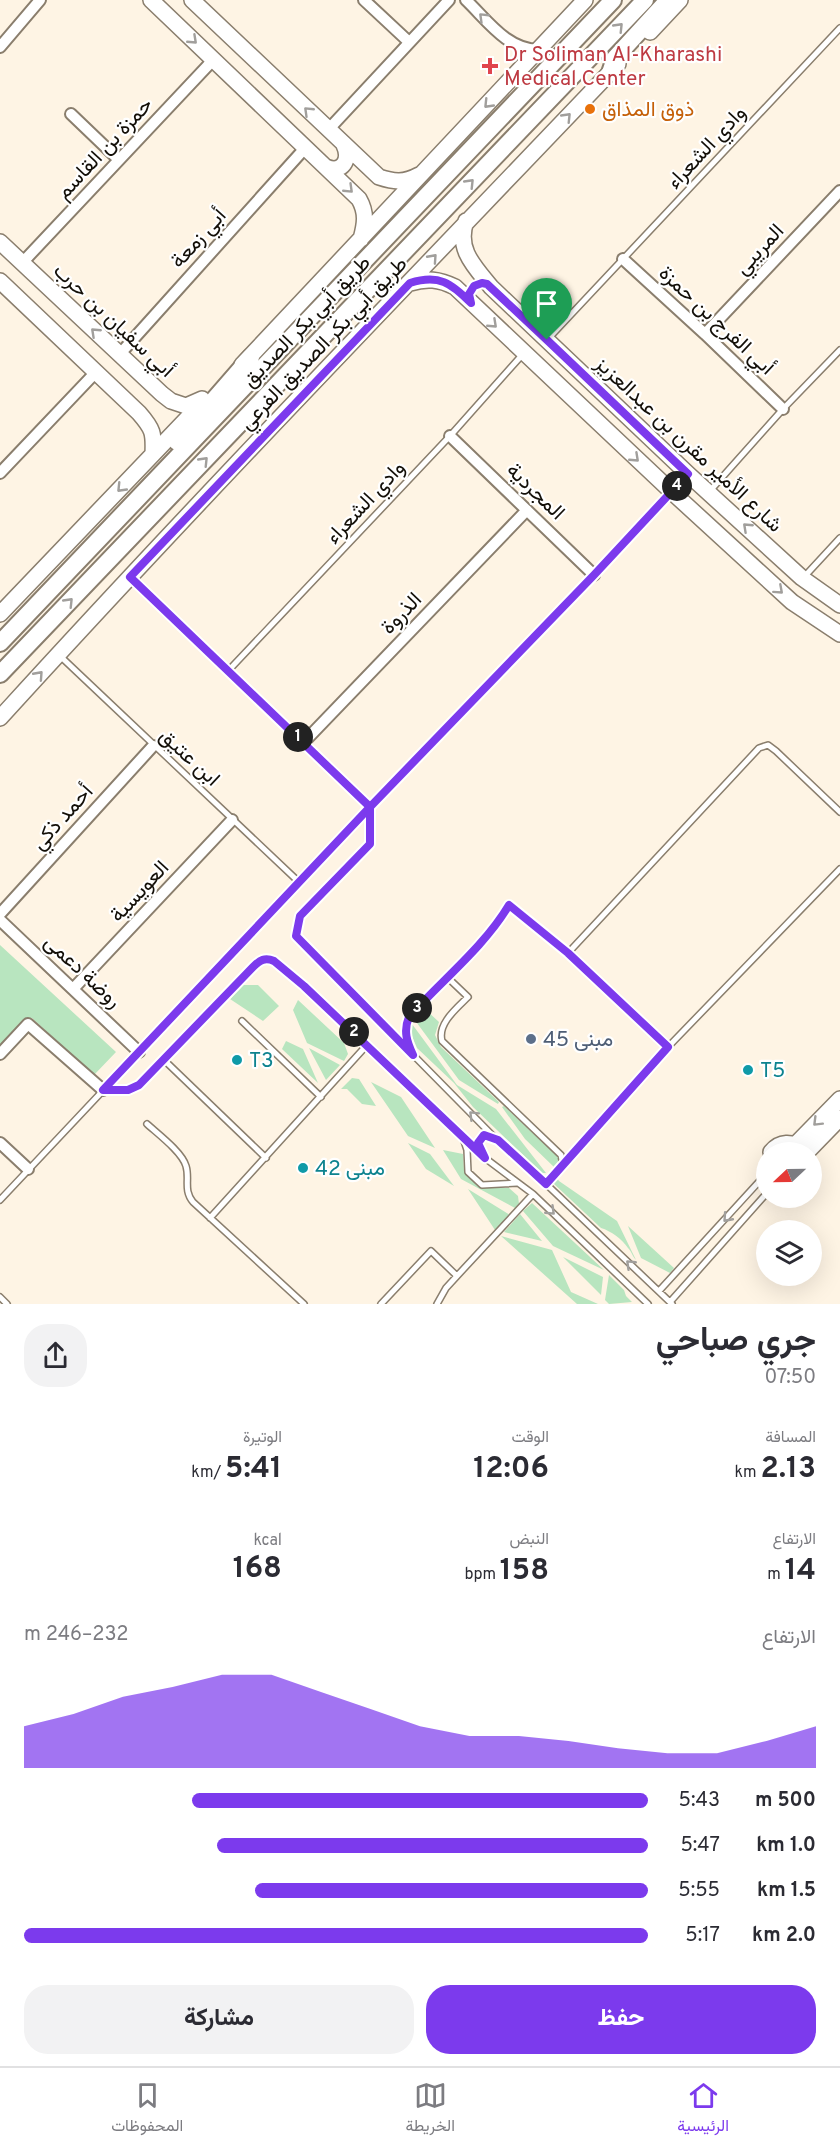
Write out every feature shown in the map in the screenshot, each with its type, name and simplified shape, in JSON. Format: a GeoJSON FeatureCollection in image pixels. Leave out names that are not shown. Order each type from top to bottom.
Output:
{"type":"FeatureCollection","features":[{"type":"Feature","properties":{"kind":"main road","name":"طريق أبي بكر الصديق"},"geometry":{"type":"LineString","coordinates":[[0,643],[613,0]]}},
{"type":"Feature","properties":{"kind":"main road","name":"طريق أبي بكر الصديق"},"geometry":{"type":"LineString","coordinates":[[0,675],[645,0]]}},
{"type":"Feature","properties":{"kind":"main road"},"geometry":{"type":"LineString","coordinates":[[610,73],[612,63],[619,53],[668,0]]}},
{"type":"Feature","properties":{"kind":"main road"},"geometry":{"type":"LineString","coordinates":[[26,616],[251,357]]}},
{"type":"Feature","properties":{"kind":"street"},"geometry":{"type":"LineString","coordinates":[[0,47],[39,0]]}},
{"type":"Feature","properties":{"kind":"street"},"geometry":{"type":"LineString","coordinates":[[151,0],[359,199],[363,206],[365,222],[361,239]]}},
{"type":"Feature","properties":{"kind":"street"},"geometry":{"type":"LineString","coordinates":[[192,0],[379,177],[401,182],[408,181],[422,173]]}},
{"type":"Feature","properties":{"kind":"street"},"geometry":{"type":"LineString","coordinates":[[364,0],[409,42]]}},
{"type":"Feature","properties":{"kind":"street"},"geometry":{"type":"LineString","coordinates":[[328,130],[449,0]]}},
{"type":"Feature","properties":{"kind":"street"},"geometry":{"type":"LineString","coordinates":[[466,0],[508,41],[520,47],[539,50]]}},
{"type":"Feature","properties":{"kind":"street","name":"طريق أبي بكر الصديق الفرعي"},"geometry":{"type":"LineString","coordinates":[[0,614],[208,397],[251,357],[585,0]]}},
{"type":"Feature","properties":{"kind":"street","name":"طريق أبي بكر الصديق الفرعي"},"geometry":{"type":"LineString","coordinates":[[0,718],[466,221],[680,0]]}},
{"type":"Feature","properties":{"kind":"street","name":"حمزة بن القاسم"},"geometry":{"type":"LineString","coordinates":[[22,263],[214,59]]}},
{"type":"Feature","properties":{"kind":"street"},"geometry":{"type":"LineString","coordinates":[[70,114],[119,160]]}},
{"type":"Feature","properties":{"kind":"street"},"geometry":{"type":"LineString","coordinates":[[326,167],[339,169],[344,165],[347,159],[344,145]]}},
{"type":"Feature","properties":{"kind":"street","name":"أبي زمعة"},"geometry":{"type":"LineString","coordinates":[[119,355],[306,147]]}},
{"type":"Feature","properties":{"kind":"street","name":"المريبي"},"geometry":{"type":"LineString","coordinates":[[705,334],[838,198]]}},
{"type":"Feature","properties":{"kind":"street","name":"شارع الأمير مقرن بن عبدالعزيز"},"geometry":{"type":"LineString","coordinates":[[466,221],[462,236],[465,251],[491,286],[688,474],[802,578],[840,605]]}},
{"type":"Feature","properties":{"kind":"street","name":"أبي سفيان بن حرب"},"geometry":{"type":"LineString","coordinates":[[0,242],[150,384],[171,401],[186,406],[208,397]]}},
{"type":"Feature","properties":{"kind":"street","name":"أبي الفرج بن حمزة"},"geometry":{"type":"LineString","coordinates":[[623,259],[783,410]]}},
{"type":"Feature","properties":{"kind":"street"},"geometry":{"type":"LineString","coordinates":[[410,283],[422,279],[435,279],[455,287],[792,602],[840,634]]}},
{"type":"Feature","properties":{"kind":"street"},"geometry":{"type":"LineString","coordinates":[[0,281],[129,401],[151,427],[154,436],[153,454]]}},
{"type":"Feature","properties":{"kind":"street"},"geometry":{"type":"LineString","coordinates":[[471,303],[469,294],[474,286],[482,283],[491,286]]}},
{"type":"Feature","properties":{"kind":"street"},"geometry":{"type":"LineString","coordinates":[[0,473],[96,372]]}},
{"type":"Feature","properties":{"kind":"street"},"geometry":{"type":"LineString","coordinates":[[129,401],[144,406],[151,401],[154,393],[150,384]]}},
{"type":"Feature","properties":{"kind":"street","name":"المجردية"},"geometry":{"type":"LineString","coordinates":[[450,436],[594,575]]}},
{"type":"Feature","properties":{"kind":"street"},"geometry":{"type":"LineString","coordinates":[[0,454],[10,463]]}},
{"type":"Feature","properties":{"kind":"street"},"geometry":{"type":"LineString","coordinates":[[672,492],[688,474]]}},
{"type":"Feature","properties":{"kind":"street","name":"الذروة"},"geometry":{"type":"LineString","coordinates":[[304,742],[527,510]]}},
{"type":"Feature","properties":{"kind":"street","name":"أحمد ذكي"},"geometry":{"type":"LineString","coordinates":[[0,914],[153,746]]}},
{"type":"Feature","properties":{"kind":"street","name":"العويسية"},"geometry":{"type":"LineString","coordinates":[[73,988],[232,820]]}},
{"type":"Feature","properties":{"kind":"street","name":"روضة دعمى"},"geometry":{"type":"LineString","coordinates":[[0,920],[139,1052]]}},
{"type":"Feature","properties":{"kind":"street"},"geometry":{"type":"LineString","coordinates":[[0,1054],[28,1024],[103,1090]]}},
{"type":"Feature","properties":{"kind":"street"},"geometry":{"type":"LineString","coordinates":[[808,1142],[840,1099]]}},
{"type":"Feature","properties":{"kind":"street"},"geometry":{"type":"LineString","coordinates":[[812,1142],[840,1118]]}},
{"type":"Feature","properties":{"kind":"street"},"geometry":{"type":"LineString","coordinates":[[0,1143],[28,1169]]}},
{"type":"Feature","properties":{"kind":"lane","name":"وادي الشعراء"},"geometry":{"type":"LineString","coordinates":[[547,340],[840,28]]}},
{"type":"Feature","properties":{"kind":"lane"},"geometry":{"type":"LineString","coordinates":[[709,492],[840,350]]}},
{"type":"Feature","properties":{"kind":"lane","name":"وادي الشعراء"},"geometry":{"type":"LineString","coordinates":[[228,671],[450,436],[524,353]]}},
{"type":"Feature","properties":{"kind":"lane"},"geometry":{"type":"LineString","coordinates":[[0,1200],[370,807],[672,492]]}},
{"type":"Feature","properties":{"kind":"lane"},"geometry":{"type":"LineString","coordinates":[[802,578],[840,538]]}},
{"type":"Feature","properties":{"kind":"lane"},"geometry":{"type":"LineString","coordinates":[[130,577],[370,807],[370,844],[300,916],[296,936],[413,1055],[498,1140],[671,1303],[756,1205]]}},
{"type":"Feature","properties":{"kind":"lane","name":"ابن عتيق"},"geometry":{"type":"LineString","coordinates":[[58,654],[300,883]]}},
{"type":"Feature","properties":{"kind":"lane"},"geometry":{"type":"LineString","coordinates":[[568,953],[759,748],[768,745],[776,751],[840,812]]}},
{"type":"Feature","properties":{"kind":"lane"},"geometry":{"type":"LineString","coordinates":[[546,1184],[668,1047],[840,869]]}},
{"type":"Feature","properties":{"kind":"lane"},"geometry":{"type":"LineString","coordinates":[[413,1055],[406,1033],[409,1017],[503,916],[509,905],[568,953],[668,1047]]}},
{"type":"Feature","properties":{"kind":"lane"},"geometry":{"type":"LineString","coordinates":[[103,1090],[128,1090],[139,1085],[259,961],[268,958],[304,986],[485,1158],[533,1194],[648,1304]]}},
{"type":"Feature","properties":{"kind":"lane"},"geometry":{"type":"LineString","coordinates":[[447,977],[468,997],[444,1023],[440,1035],[442,1041],[561,1155],[563,1165]]}},
{"type":"Feature","properties":{"kind":"lane"},"geometry":{"type":"LineString","coordinates":[[242,1021],[321,1097]]}},
{"type":"Feature","properties":{"kind":"lane"},"geometry":{"type":"LineString","coordinates":[[210,1218],[367,1045]]}},
{"type":"Feature","properties":{"kind":"lane"},"geometry":{"type":"LineString","coordinates":[[163,1059],[266,1158]]}},
{"type":"Feature","properties":{"kind":"lane"},"geometry":{"type":"LineString","coordinates":[[147,1124],[186,1164],[188,1197],[304,1304]]}},
{"type":"Feature","properties":{"kind":"lane"},"geometry":{"type":"LineString","coordinates":[[485,1158],[478,1143],[484,1135],[498,1140]]}},
{"type":"Feature","properties":{"kind":"lane"},"geometry":{"type":"LineString","coordinates":[[463,1137],[467,1150],[468,1172],[482,1185],[517,1183]]}},
{"type":"Feature","properties":{"kind":"lane"},"geometry":{"type":"LineString","coordinates":[[659,1291],[756,1185]]}},
{"type":"Feature","properties":{"kind":"lane"},"geometry":{"type":"LineString","coordinates":[[437,1304],[446,1288],[533,1194]]}},
{"type":"Feature","properties":{"kind":"lane"},"geometry":{"type":"LineString","coordinates":[[381,1304],[431,1251],[457,1276]]}},
{"type":"Feature","properties":{"kind":"lane"},"geometry":{"type":"LineString","coordinates":[[0,1297],[7,1304]]}},
{"type":"Feature","properties":{"kind":"green space"},"geometry":{"type":"Polygon","coordinates":[[[0,945],[116,1052],[94,1075],[32,1018],[25,1021],[0,1048],[0,945]]]}},
{"type":"Feature","properties":{"kind":"green space"},"geometry":{"type":"Polygon","coordinates":[[[243,985],[258,985],[279,1006],[263,1021],[230,999],[243,985]]]}},
{"type":"Feature","properties":{"kind":"green space"},"geometry":{"type":"Polygon","coordinates":[[[298,1000],[344,1043],[348,1054],[344,1061],[307,1043],[293,1010],[298,1000]]]}},
{"type":"Feature","properties":{"kind":"green space"},"geometry":{"type":"Polygon","coordinates":[[[426,1010],[439,1022],[435,1035],[441,1047],[499,1102],[498,1104],[459,1080],[414,1019],[426,1010]]]}},
{"type":"Feature","properties":{"kind":"green space"},"geometry":{"type":"Polygon","coordinates":[[[412,1024],[457,1085],[496,1109],[546,1173],[542,1173],[473,1107],[454,1083],[417,1048],[411,1034],[412,1024]]]}},
{"type":"Feature","properties":{"kind":"green space"},"geometry":{"type":"Polygon","coordinates":[[[286,1041],[303,1049],[318,1083],[282,1049],[286,1041]]]}},
{"type":"Feature","properties":{"kind":"green space"},"geometry":{"type":"Polygon","coordinates":[[[309,1048],[340,1065],[326,1080],[309,1048]]]}},
{"type":"Feature","properties":{"kind":"green space"},"geometry":{"type":"Polygon","coordinates":[[[352,1078],[359,1079],[376,1106],[362,1104],[347,1089],[341,1089],[352,1078]]]}},
{"type":"Feature","properties":{"kind":"green space"},"geometry":{"type":"Polygon","coordinates":[[[371,1082],[401,1097],[435,1148],[408,1136],[371,1082]]]}},
{"type":"Feature","properties":{"kind":"green space"},"geometry":{"type":"Polygon","coordinates":[[[504,1106],[559,1158],[558,1164],[554,1167],[525,1139],[502,1107],[504,1106]]]}},
{"type":"Feature","properties":{"kind":"green space"},"geometry":{"type":"Polygon","coordinates":[[[408,1143],[430,1154],[454,1186],[426,1169],[408,1143]]]}},
{"type":"Feature","properties":{"kind":"green space"},"geometry":{"type":"Polygon","coordinates":[[[443,1150],[463,1154],[464,1171],[481,1187],[509,1188],[518,1196],[519,1204],[515,1208],[461,1179],[443,1150]]]}},
{"type":"Feature","properties":{"kind":"green space"},"geometry":{"type":"Polygon","coordinates":[[[557,1178],[617,1221],[636,1260],[619,1239],[601,1228],[553,1183],[557,1178]]]}},
{"type":"Feature","properties":{"kind":"green space"},"geometry":{"type":"Polygon","coordinates":[[[468,1189],[510,1215],[495,1230],[468,1189]]]}},
{"type":"Feature","properties":{"kind":"green space"},"geometry":{"type":"Polygon","coordinates":[[[532,1203],[604,1270],[553,1246],[523,1211],[532,1203]]]}},
{"type":"Feature","properties":{"kind":"green space"},"geometry":{"type":"Polygon","coordinates":[[[520,1214],[542,1241],[504,1232],[520,1214]]]}},
{"type":"Feature","properties":{"kind":"green space"},"geometry":{"type":"Polygon","coordinates":[[[628,1226],[674,1268],[670,1273],[641,1258],[628,1226]]]}},
{"type":"Feature","properties":{"kind":"green space"},"geometry":{"type":"Polygon","coordinates":[[[501,1236],[552,1250],[571,1292],[598,1304],[577,1304],[501,1236]]]}},
{"type":"Feature","properties":{"kind":"green space"},"geometry":{"type":"Polygon","coordinates":[[[563,1257],[603,1277],[601,1295],[563,1257]]]}},
{"type":"Feature","properties":{"kind":"green space"},"geometry":{"type":"Polygon","coordinates":[[[609,1275],[632,1302],[609,1304],[605,1300],[609,1275]]]}},
{"type":"Feature","properties":{"kind":"place","name":"Dr Soliman Al-Kharashi Medical Center"},"geometry":{"type":"Point","coordinates":[490,66]}},
{"type":"Feature","properties":{"kind":"place","name":"ذوق المذاق"},"geometry":{"type":"Point","coordinates":[590,109]}},
{"type":"Feature","properties":{"kind":"place","name":"مبنى 45"},"geometry":{"type":"Point","coordinates":[531,1039]}},
{"type":"Feature","properties":{"kind":"place","name":"T3"},"geometry":{"type":"Point","coordinates":[237,1060]}},
{"type":"Feature","properties":{"kind":"place","name":"T5"},"geometry":{"type":"Point","coordinates":[748,1070]}},
{"type":"Feature","properties":{"kind":"place","name":"مبنى 42"},"geometry":{"type":"Point","coordinates":[303,1168]}},
{"type":"Feature","properties":{"kind":"route"},"geometry":{"type":"LineString","coordinates":[[547,340],[487,284],[474,286],[469,294],[471,303],[455,287],[446,282],[422,279],[410,283],[130,577],[370,807],[103,1090],[128,1090],[139,1085],[259,961],[268,958],[304,986],[485,1158],[478,1143],[484,1135],[498,1140],[546,1184],[668,1047],[568,953],[509,905],[503,916],[480,942],[409,1017],[406,1033],[413,1055],[296,936],[300,916],[370,844],[370,807],[688,474],[547,340]]}}]}
